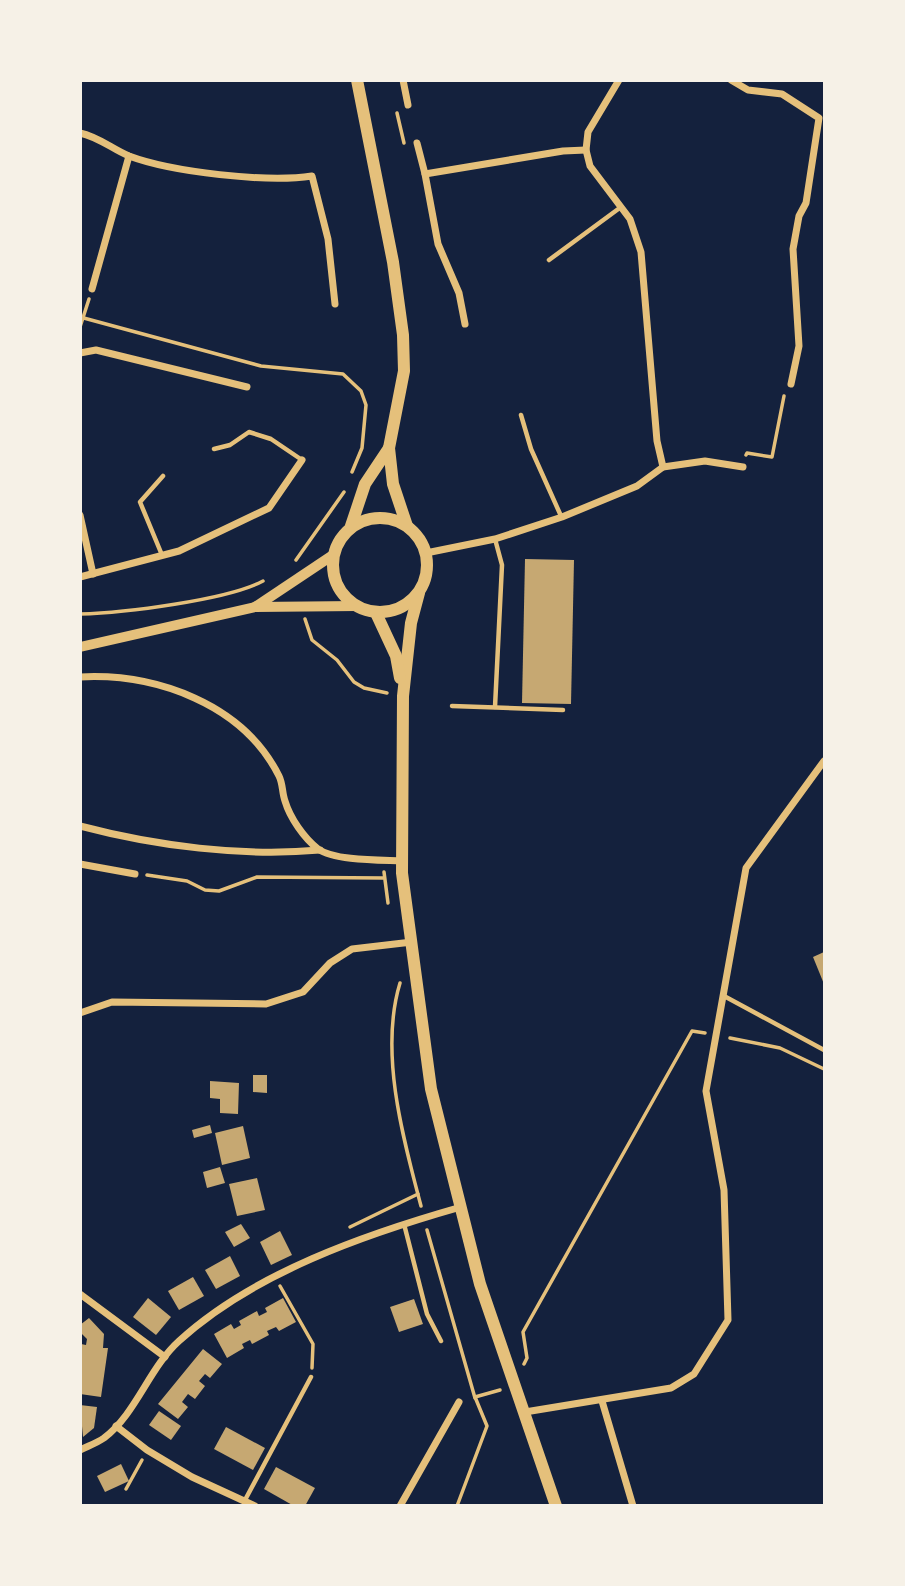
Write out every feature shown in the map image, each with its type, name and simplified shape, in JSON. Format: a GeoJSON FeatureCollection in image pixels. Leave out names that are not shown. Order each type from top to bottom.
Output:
{"type":"FeatureCollection","features":[{"type":"Feature","properties":{"kind":"main road"},"geometry":{"type":"LineString","coordinates":[[357,80],[393,262],[403,335],[404,371],[389,448],[393,484],[407,526]]}},
{"type":"Feature","properties":{"kind":"main road"},"geometry":{"type":"LineString","coordinates":[[352,527],[365,484],[389,448]]}},
{"type":"Feature","properties":{"kind":"main road"},"geometry":{"type":"LineString","coordinates":[[419,593],[395,610],[376,613],[357,607],[345,597],[337,584],[333,555],[343,534],[352,527],[379,517],[407,526],[416,533],[426,553],[425,581],[411,623],[403,696],[402,861],[431,1088],[480,1284],[556,1506]]}},
{"type":"Feature","properties":{"kind":"main road"},"geometry":{"type":"LineString","coordinates":[[376,613],[396,656],[403,696]]}},
{"type":"Feature","properties":{"kind":"street"},"geometry":{"type":"LineString","coordinates":[[403,80],[408,105]]}},
{"type":"Feature","properties":{"kind":"street"},"geometry":{"type":"LineString","coordinates":[[618,80],[588,132],[586,150],[590,166],[630,219],[640,251],[657,440],[663,467]]}},
{"type":"Feature","properties":{"kind":"street"},"geometry":{"type":"LineString","coordinates":[[731,80],[748,90],[782,94],[822,117],[806,203],[799,216],[793,249],[799,346],[791,384]]}},
{"type":"Feature","properties":{"kind":"street"},"geometry":{"type":"LineString","coordinates":[[80,133],[98,137],[129,156],[214,174],[293,179],[312,176],[328,239],[335,304]]}},
{"type":"Feature","properties":{"kind":"street"},"geometry":{"type":"LineString","coordinates":[[417,143],[438,244],[459,293],[465,324]]}},
{"type":"Feature","properties":{"kind":"street"},"geometry":{"type":"LineString","coordinates":[[425,174],[563,150],[586,150]]}},
{"type":"Feature","properties":{"kind":"street"},"geometry":{"type":"LineString","coordinates":[[92,289],[129,156]]}},
{"type":"Feature","properties":{"kind":"street"},"geometry":{"type":"LineString","coordinates":[[80,353],[96,350],[247,387]]}},
{"type":"Feature","properties":{"kind":"street"},"geometry":{"type":"LineString","coordinates":[[80,576],[162,556],[222,532],[269,508],[302,460]]}},
{"type":"Feature","properties":{"kind":"street"},"geometry":{"type":"LineString","coordinates":[[426,553],[495,539],[562,517],[637,485],[663,467],[705,461],[743,467]]}},
{"type":"Feature","properties":{"kind":"street"},"geometry":{"type":"LineString","coordinates":[[80,515],[93,574]]}},
{"type":"Feature","properties":{"kind":"street"},"geometry":{"type":"LineString","coordinates":[[254,607],[333,555]]}},
{"type":"Feature","properties":{"kind":"street"},"geometry":{"type":"LineString","coordinates":[[80,647],[254,607],[357,607]]}},
{"type":"Feature","properties":{"kind":"street"},"geometry":{"type":"LineString","coordinates":[[80,677],[118,677],[156,683],[214,707],[264,750],[281,779],[285,803],[296,825],[320,850]]}},
{"type":"Feature","properties":{"kind":"street"},"geometry":{"type":"LineString","coordinates":[[525,1412],[671,1388],[694,1374],[728,1321],[724,1190],[706,1091],[746,868],[824,761]]}},
{"type":"Feature","properties":{"kind":"street"},"geometry":{"type":"LineString","coordinates":[[80,827],[210,848],[282,853],[320,850],[345,857],[402,861]]}},
{"type":"Feature","properties":{"kind":"street"},"geometry":{"type":"LineString","coordinates":[[80,864],[135,874]]}},
{"type":"Feature","properties":{"kind":"street"},"geometry":{"type":"LineString","coordinates":[[80,1013],[112,1002],[265,1004],[303,992],[330,962],[352,949],[412,942]]}},
{"type":"Feature","properties":{"kind":"street"},"geometry":{"type":"LineString","coordinates":[[80,1450],[104,1438],[116,1426],[165,1357],[208,1315],[337,1247],[404,1223],[461,1207]]}},
{"type":"Feature","properties":{"kind":"street"},"geometry":{"type":"LineString","coordinates":[[80,1294],[165,1357]]}},
{"type":"Feature","properties":{"kind":"street"},"geometry":{"type":"LineString","coordinates":[[602,1401],[633,1506]]}},
{"type":"Feature","properties":{"kind":"street"},"geometry":{"type":"LineString","coordinates":[[400,1506],[459,1402]]}},
{"type":"Feature","properties":{"kind":"street"},"geometry":{"type":"LineString","coordinates":[[116,1426],[147,1450],[192,1477],[255,1506]]}},
{"type":"Feature","properties":{"kind":"lane"},"geometry":{"type":"LineString","coordinates":[[549,260],[621,206]]}},
{"type":"Feature","properties":{"kind":"lane"},"geometry":{"type":"LineString","coordinates":[[521,415],[531,449],[562,517]]}},
{"type":"Feature","properties":{"kind":"lane"},"geometry":{"type":"LineString","coordinates":[[214,449],[230,445],[249,432],[271,439],[302,460]]}},
{"type":"Feature","properties":{"kind":"lane"},"geometry":{"type":"LineString","coordinates":[[162,556],[140,502],[163,476]]}},
{"type":"Feature","properties":{"kind":"lane"},"geometry":{"type":"LineString","coordinates":[[495,539],[502,565],[495,707]]}},
{"type":"Feature","properties":{"kind":"lane"},"geometry":{"type":"LineString","coordinates":[[452,706],[563,710]]}},
{"type":"Feature","properties":{"kind":"lane"},"geometry":{"type":"LineString","coordinates":[[723,996],[824,1050]]}},
{"type":"Feature","properties":{"kind":"lane"},"geometry":{"type":"LineString","coordinates":[[404,1223],[427,1314],[441,1341]]}},
{"type":"Feature","properties":{"kind":"lane"},"geometry":{"type":"LineString","coordinates":[[245,1500],[311,1377]]}},
{"type":"Feature","properties":{"kind":"path"},"geometry":{"type":"LineString","coordinates":[[408,105],[395,106],[404,146],[417,143]]}},
{"type":"Feature","properties":{"kind":"path"},"geometry":{"type":"LineString","coordinates":[[80,327],[92,289]]}},
{"type":"Feature","properties":{"kind":"path"},"geometry":{"type":"LineString","coordinates":[[82,318],[261,366],[344,374],[361,391],[366,405],[362,448],[342,495],[291,567],[294,582]]}},
{"type":"Feature","properties":{"kind":"path"},"geometry":{"type":"LineString","coordinates":[[743,467],[747,453],[772,457],[784,397],[791,384]]}},
{"type":"Feature","properties":{"kind":"path"},"geometry":{"type":"LineString","coordinates":[[80,614],[162,605],[248,589],[270,578]]}},
{"type":"Feature","properties":{"kind":"path"},"geometry":{"type":"LineString","coordinates":[[304,607],[304,625],[312,640],[337,660],[354,682],[364,688],[403,696]]}},
{"type":"Feature","properties":{"kind":"path"},"geometry":{"type":"LineString","coordinates":[[383,860],[388,904]]}},
{"type":"Feature","properties":{"kind":"path"},"geometry":{"type":"LineString","coordinates":[[135,874],[187,881],[205,890],[219,891],[257,877],[384,878]]}},
{"type":"Feature","properties":{"kind":"path"},"geometry":{"type":"LineString","coordinates":[[341,1232],[418,1194],[398,1108],[394,1071],[392,1007],[401,980]]}},
{"type":"Feature","properties":{"kind":"path"},"geometry":{"type":"LineString","coordinates":[[457,1506],[486,1426],[475,1397],[515,1386],[527,1358],[523,1332],[692,1031],[780,1048],[824,1069]]}},
{"type":"Feature","properties":{"kind":"path"},"geometry":{"type":"LineString","coordinates":[[276,1278],[313,1344],[311,1377]]}},
{"type":"Feature","properties":{"kind":"path"},"geometry":{"type":"LineString","coordinates":[[126,1489],[147,1450]]}},
{"type":"Feature","properties":{"kind":"building"},"geometry":{"type":"Polygon","coordinates":[[[525,559],[574,560],[571,704],[522,703],[525,559]]]}},
{"type":"Feature","properties":{"kind":"building"},"geometry":{"type":"Polygon","coordinates":[[[824,952],[824,984],[813,957],[824,952]]]}},
{"type":"Feature","properties":{"kind":"building"},"geometry":{"type":"Polygon","coordinates":[[[253,1075],[267,1075],[267,1093],[253,1092],[253,1075]]]}},
{"type":"Feature","properties":{"kind":"building"},"geometry":{"type":"Polygon","coordinates":[[[210,1081],[239,1083],[238,1114],[220,1113],[220,1099],[210,1098],[210,1081]]]}},
{"type":"Feature","properties":{"kind":"building"},"geometry":{"type":"Polygon","coordinates":[[[210,1125],[212,1133],[194,1138],[192,1130],[210,1125]]]}},
{"type":"Feature","properties":{"kind":"building"},"geometry":{"type":"Polygon","coordinates":[[[243,1126],[250,1158],[222,1165],[215,1133],[243,1126]]]}},
{"type":"Feature","properties":{"kind":"building"},"geometry":{"type":"Polygon","coordinates":[[[220,1167],[225,1183],[207,1188],[203,1172],[220,1167]]]}},
{"type":"Feature","properties":{"kind":"building"},"geometry":{"type":"Polygon","coordinates":[[[257,1178],[265,1210],[237,1216],[229,1184],[257,1178]]]}},
{"type":"Feature","properties":{"kind":"building"},"geometry":{"type":"Polygon","coordinates":[[[241,1224],[250,1238],[234,1247],[225,1232],[241,1224]]]}},
{"type":"Feature","properties":{"kind":"building"},"geometry":{"type":"Polygon","coordinates":[[[280,1231],[292,1255],[271,1265],[260,1242],[280,1231]]]}},
{"type":"Feature","properties":{"kind":"building"},"geometry":{"type":"Polygon","coordinates":[[[230,1256],[240,1276],[216,1289],[205,1270],[230,1256]]]}},
{"type":"Feature","properties":{"kind":"building"},"geometry":{"type":"Polygon","coordinates":[[[193,1277],[204,1296],[179,1310],[168,1291],[193,1277]]]}},
{"type":"Feature","properties":{"kind":"building"},"geometry":{"type":"Polygon","coordinates":[[[148,1298],[171,1317],[156,1335],[133,1317],[148,1298]]]}},
{"type":"Feature","properties":{"kind":"building"},"geometry":{"type":"Polygon","coordinates":[[[283,1298],[296,1322],[279,1331],[276,1327],[267,1331],[269,1335],[252,1344],[250,1340],[242,1344],[244,1348],[227,1358],[214,1334],[231,1324],[234,1329],[241,1325],[239,1321],[257,1311],[259,1316],[267,1312],[265,1308],[283,1298]]]}},
{"type":"Feature","properties":{"kind":"building"},"geometry":{"type":"Polygon","coordinates":[[[414,1299],[423,1324],[399,1332],[390,1307],[414,1299]]]}},
{"type":"Feature","properties":{"kind":"building"},"geometry":{"type":"Polygon","coordinates":[[[89,1318],[104,1334],[103,1348],[108,1348],[101,1397],[80,1394],[80,1348],[81,1344],[86,1345],[87,1339],[80,1332],[80,1325],[89,1318]]]}},
{"type":"Feature","properties":{"kind":"building"},"geometry":{"type":"Polygon","coordinates":[[[203,1349],[222,1364],[210,1378],[205,1374],[199,1381],[205,1386],[195,1399],[188,1394],[182,1402],[188,1407],[178,1419],[158,1404],[203,1349]]]}},
{"type":"Feature","properties":{"kind":"building"},"geometry":{"type":"Polygon","coordinates":[[[80,1405],[97,1407],[94,1428],[83,1437],[80,1405]]]}},
{"type":"Feature","properties":{"kind":"building"},"geometry":{"type":"Polygon","coordinates":[[[159,1411],[181,1426],[171,1440],[149,1425],[159,1411]]]}},
{"type":"Feature","properties":{"kind":"building"},"geometry":{"type":"Polygon","coordinates":[[[226,1427],[265,1448],[253,1470],[214,1449],[226,1427]]]}},
{"type":"Feature","properties":{"kind":"building"},"geometry":{"type":"Polygon","coordinates":[[[121,1464],[129,1481],[105,1492],[97,1476],[121,1464]]]}},
{"type":"Feature","properties":{"kind":"building"},"geometry":{"type":"Polygon","coordinates":[[[276,1467],[315,1488],[305,1506],[294,1506],[264,1489],[276,1467]]]}}]}
